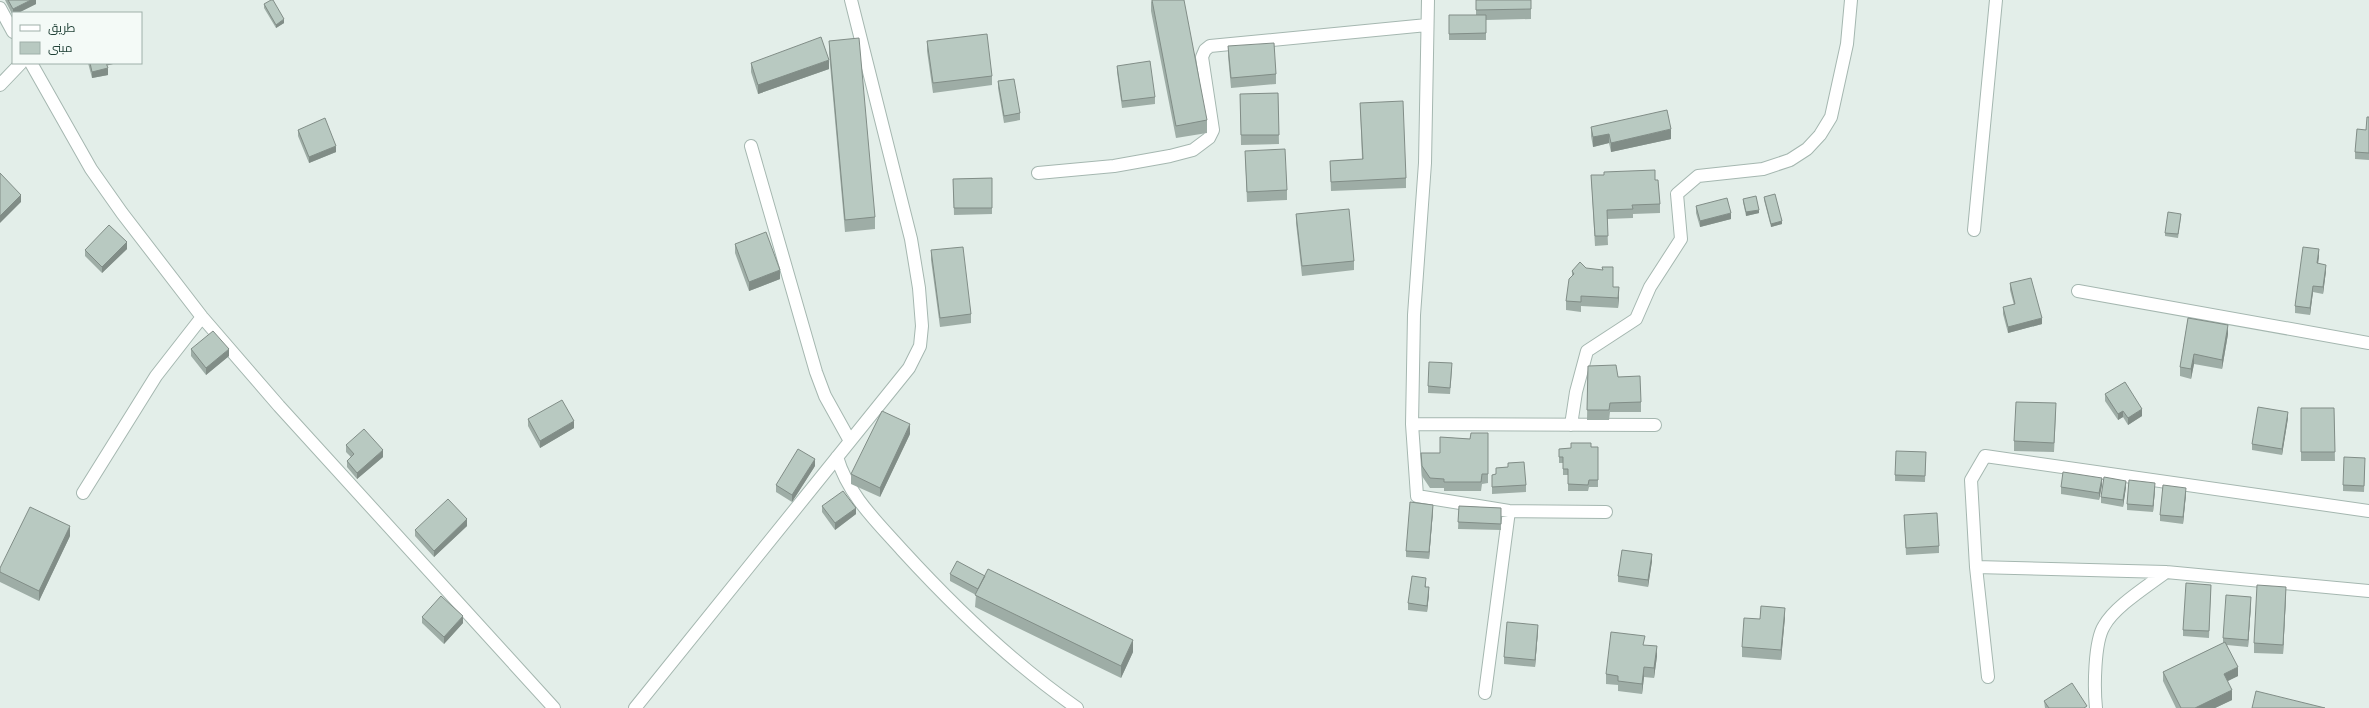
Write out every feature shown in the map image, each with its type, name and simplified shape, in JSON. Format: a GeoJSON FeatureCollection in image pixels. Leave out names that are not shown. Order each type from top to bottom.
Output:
{"type":"FeatureCollection","features":[{"type":"Feature","properties":{"kind":"street"},"geometry":{"type":"LineString","coordinates":[[635,708],[850,441],[915,358],[920,346],[922,326],[920,295],[911,239],[852,0]]}},
{"type":"Feature","properties":{"kind":"street"},"geometry":{"type":"LineString","coordinates":[[1428,0],[1425,163],[1414,315],[1412,424],[1417,496],[1509,511],[1606,512]]}},
{"type":"Feature","properties":{"kind":"street"},"geometry":{"type":"LineString","coordinates":[[1571,425],[1576,392],[1587,351],[1636,319],[1650,288],[1681,239],[1677,194],[1698,176],[1762,169],[1790,160],[1807,149],[1820,135],[1831,117],[1846,44],[1851,0]]}},
{"type":"Feature","properties":{"kind":"street"},"geometry":{"type":"LineString","coordinates":[[1974,230],[1996,0]]}},
{"type":"Feature","properties":{"kind":"street"},"geometry":{"type":"LineString","coordinates":[[0,8],[12,30]]}},
{"type":"Feature","properties":{"kind":"street"},"geometry":{"type":"LineString","coordinates":[[1038,173],[1114,166],[1170,156],[1193,150],[1203,144],[1213,130],[1202,57],[1205,50],[1210,46],[1427,25]]}},
{"type":"Feature","properties":{"kind":"street"},"geometry":{"type":"LineString","coordinates":[[0,85],[20,64]]}},
{"type":"Feature","properties":{"kind":"street"},"geometry":{"type":"LineString","coordinates":[[31,64],[91,169],[122,213],[202,317],[279,406],[554,708]]}},
{"type":"Feature","properties":{"kind":"street"},"geometry":{"type":"LineString","coordinates":[[751,146],[816,372],[825,396],[850,441]]}},
{"type":"Feature","properties":{"kind":"street"},"geometry":{"type":"LineString","coordinates":[[2078,291],[2369,343]]}},
{"type":"Feature","properties":{"kind":"street"},"geometry":{"type":"LineString","coordinates":[[83,494],[156,376],[202,317]]}},
{"type":"Feature","properties":{"kind":"street"},"geometry":{"type":"LineString","coordinates":[[1412,424],[1655,425]]}},
{"type":"Feature","properties":{"kind":"street"},"geometry":{"type":"LineString","coordinates":[[1988,677],[1976,567],[1971,480],[1985,456],[2369,511]]}},
{"type":"Feature","properties":{"kind":"street"},"geometry":{"type":"LineString","coordinates":[[837,457],[848,485],[863,507],[946,598],[963,615],[1038,680],[1077,708]]}},
{"type":"Feature","properties":{"kind":"street"},"geometry":{"type":"LineString","coordinates":[[1485,693],[1509,511]]}},
{"type":"Feature","properties":{"kind":"street"},"geometry":{"type":"LineString","coordinates":[[1976,567],[2166,572],[2369,591]]}},
{"type":"Feature","properties":{"kind":"street"},"geometry":{"type":"LineString","coordinates":[[2096,708],[2094,687],[2100,633],[2104,625],[2119,609],[2166,572]]}},
{"type":"Feature","properties":{"kind":"building"},"geometry":{"type":"Polygon","coordinates":[[[8,0],[31,0],[13,9],[8,0]]]}},
{"type":"Feature","properties":{"kind":"building"},"geometry":{"type":"Polygon","coordinates":[[[273,0],[284,19],[276,25],[264,4],[273,0]]]}},
{"type":"Feature","properties":{"kind":"building"},"geometry":{"type":"Polygon","coordinates":[[[1152,0],[1184,0],[1207,120],[1176,126],[1152,0]]]}},
{"type":"Feature","properties":{"kind":"building"},"geometry":{"type":"Polygon","coordinates":[[[1476,0],[1531,0],[1531,9],[1476,10],[1476,0]]]}},
{"type":"Feature","properties":{"kind":"building"},"geometry":{"type":"Polygon","coordinates":[[[1449,15],[1486,15],[1486,33],[1449,34],[1449,15]]]}},
{"type":"Feature","properties":{"kind":"building"},"geometry":{"type":"Polygon","coordinates":[[[987,34],[992,76],[933,83],[927,41],[987,34]]]}},
{"type":"Feature","properties":{"kind":"building"},"geometry":{"type":"Polygon","coordinates":[[[821,37],[829,60],[758,85],[751,63],[821,37]]]}},
{"type":"Feature","properties":{"kind":"building"},"geometry":{"type":"Polygon","coordinates":[[[859,38],[875,217],[845,220],[829,41],[859,38]]]}},
{"type":"Feature","properties":{"kind":"building"},"geometry":{"type":"Polygon","coordinates":[[[1274,43],[1276,74],[1231,78],[1228,46],[1274,43]]]}},
{"type":"Feature","properties":{"kind":"building"},"geometry":{"type":"Polygon","coordinates":[[[1150,61],[1155,97],[1122,101],[1117,66],[1150,61]]]}},
{"type":"Feature","properties":{"kind":"building"},"geometry":{"type":"Polygon","coordinates":[[[90,64],[106,64],[108,68],[92,72],[90,64]]]}},
{"type":"Feature","properties":{"kind":"building"},"geometry":{"type":"Polygon","coordinates":[[[1014,79],[1020,113],[1004,116],[998,81],[1014,79]]]}},
{"type":"Feature","properties":{"kind":"building"},"geometry":{"type":"Polygon","coordinates":[[[1278,93],[1279,135],[1241,135],[1240,94],[1278,93]]]}},
{"type":"Feature","properties":{"kind":"building"},"geometry":{"type":"Polygon","coordinates":[[[1403,101],[1406,178],[1331,182],[1330,161],[1363,159],[1360,103],[1403,101]]]}},
{"type":"Feature","properties":{"kind":"building"},"geometry":{"type":"Polygon","coordinates":[[[1667,110],[1671,129],[1611,143],[1609,134],[1593,137],[1591,127],[1667,110]]]}},
{"type":"Feature","properties":{"kind":"building"},"geometry":{"type":"Polygon","coordinates":[[[2367,117],[2369,117],[2369,153],[2355,152],[2357,129],[2366,130],[2367,117]]]}},
{"type":"Feature","properties":{"kind":"building"},"geometry":{"type":"Polygon","coordinates":[[[325,118],[336,146],[309,157],[298,130],[325,118]]]}},
{"type":"Feature","properties":{"kind":"building"},"geometry":{"type":"Polygon","coordinates":[[[1285,149],[1287,190],[1247,192],[1245,151],[1285,149]]]}},
{"type":"Feature","properties":{"kind":"building"},"geometry":{"type":"Polygon","coordinates":[[[1655,170],[1655,180],[1658,180],[1660,204],[1632,205],[1633,209],[1607,210],[1608,236],[1595,236],[1591,175],[1604,175],[1604,172],[1655,170]]]}},
{"type":"Feature","properties":{"kind":"building"},"geometry":{"type":"Polygon","coordinates":[[[0,173],[21,195],[0,216],[0,173]]]}},
{"type":"Feature","properties":{"kind":"building"},"geometry":{"type":"Polygon","coordinates":[[[992,178],[992,208],[954,208],[953,179],[992,178]]]}},
{"type":"Feature","properties":{"kind":"building"},"geometry":{"type":"Polygon","coordinates":[[[1775,194],[1782,221],[1771,224],[1764,197],[1775,194]]]}},
{"type":"Feature","properties":{"kind":"building"},"geometry":{"type":"Polygon","coordinates":[[[1756,196],[1759,210],[1746,212],[1743,199],[1756,196]]]}},
{"type":"Feature","properties":{"kind":"building"},"geometry":{"type":"Polygon","coordinates":[[[1727,198],[1731,213],[1700,221],[1696,206],[1727,198]]]}},
{"type":"Feature","properties":{"kind":"building"},"geometry":{"type":"Polygon","coordinates":[[[1349,209],[1354,261],[1302,266],[1296,214],[1349,209]]]}},
{"type":"Feature","properties":{"kind":"building"},"geometry":{"type":"Polygon","coordinates":[[[2168,212],[2181,214],[2178,234],[2165,233],[2168,212]]]}},
{"type":"Feature","properties":{"kind":"building"},"geometry":{"type":"Polygon","coordinates":[[[109,225],[127,242],[102,267],[85,250],[109,225]]]}},
{"type":"Feature","properties":{"kind":"building"},"geometry":{"type":"Polygon","coordinates":[[[766,232],[780,270],[749,282],[735,244],[766,232]]]}},
{"type":"Feature","properties":{"kind":"building"},"geometry":{"type":"Polygon","coordinates":[[[963,247],[971,314],[940,318],[931,250],[963,247]]]}},
{"type":"Feature","properties":{"kind":"building"},"geometry":{"type":"Polygon","coordinates":[[[2303,247],[2319,249],[2317,263],[2326,265],[2323,287],[2313,286],[2310,308],[2295,306],[2303,247]]]}},
{"type":"Feature","properties":{"kind":"building"},"geometry":{"type":"Polygon","coordinates":[[[1580,262],[1586,268],[1603,270],[1602,267],[1613,267],[1613,287],[1619,287],[1618,298],[1581,296],[1581,302],[1566,301],[1569,279],[1574,274],[1572,271],[1580,262]]]}},
{"type":"Feature","properties":{"kind":"building"},"geometry":{"type":"Polygon","coordinates":[[[2031,278],[2042,318],[2008,327],[2003,307],[2015,304],[2010,283],[2031,278]]]}},
{"type":"Feature","properties":{"kind":"building"},"geometry":{"type":"Polygon","coordinates":[[[2188,318],[2228,325],[2222,360],[2194,354],[2191,369],[2180,367],[2188,318]]]}},
{"type":"Feature","properties":{"kind":"building"},"geometry":{"type":"Polygon","coordinates":[[[213,331],[229,349],[206,368],[191,349],[213,331]]]}},
{"type":"Feature","properties":{"kind":"building"},"geometry":{"type":"Polygon","coordinates":[[[1429,362],[1452,363],[1450,388],[1428,386],[1429,362]]]}},
{"type":"Feature","properties":{"kind":"building"},"geometry":{"type":"Polygon","coordinates":[[[1616,365],[1618,377],[1640,376],[1641,402],[1610,403],[1609,410],[1587,410],[1588,366],[1616,365]]]}},
{"type":"Feature","properties":{"kind":"building"},"geometry":{"type":"Polygon","coordinates":[[[2125,382],[2142,409],[2128,418],[2123,411],[2118,414],[2105,394],[2125,382]]]}},
{"type":"Feature","properties":{"kind":"building"},"geometry":{"type":"Polygon","coordinates":[[[562,400],[574,421],[540,441],[528,419],[562,400]]]}},
{"type":"Feature","properties":{"kind":"building"},"geometry":{"type":"Polygon","coordinates":[[[2016,402],[2056,403],[2054,443],[2014,441],[2016,402]]]}},
{"type":"Feature","properties":{"kind":"building"},"geometry":{"type":"Polygon","coordinates":[[[2258,407],[2288,412],[2282,449],[2252,444],[2258,407]]]}},
{"type":"Feature","properties":{"kind":"building"},"geometry":{"type":"Polygon","coordinates":[[[2301,408],[2334,408],[2335,452],[2301,452],[2301,408]]]}},
{"type":"Feature","properties":{"kind":"building"},"geometry":{"type":"Polygon","coordinates":[[[882,411],[910,424],[880,488],[851,474],[882,411]]]}},
{"type":"Feature","properties":{"kind":"building"},"geometry":{"type":"Polygon","coordinates":[[[364,429],[383,450],[357,473],[347,461],[354,454],[346,445],[364,429]]]}},
{"type":"Feature","properties":{"kind":"building"},"geometry":{"type":"Polygon","coordinates":[[[1471,433],[1488,433],[1488,474],[1482,474],[1481,482],[1444,482],[1444,479],[1430,478],[1422,466],[1421,453],[1440,453],[1440,437],[1470,439],[1471,433]]]}},
{"type":"Feature","properties":{"kind":"building"},"geometry":{"type":"Polygon","coordinates":[[[1571,443],[1591,443],[1591,447],[1598,447],[1598,480],[1589,480],[1588,485],[1568,484],[1568,469],[1563,469],[1563,457],[1559,457],[1559,449],[1571,448],[1571,443]]]}},
{"type":"Feature","properties":{"kind":"building"},"geometry":{"type":"Polygon","coordinates":[[[798,449],[815,459],[792,495],[776,485],[798,449]]]}},
{"type":"Feature","properties":{"kind":"building"},"geometry":{"type":"Polygon","coordinates":[[[1896,451],[1926,452],[1925,476],[1895,475],[1896,451]]]}},
{"type":"Feature","properties":{"kind":"building"},"geometry":{"type":"Polygon","coordinates":[[[2344,457],[2365,458],[2364,486],[2343,485],[2344,457]]]}},
{"type":"Feature","properties":{"kind":"building"},"geometry":{"type":"Polygon","coordinates":[[[1524,462],[1526,485],[1492,487],[1492,475],[1496,474],[1496,468],[1508,467],[1508,463],[1524,462]]]}},
{"type":"Feature","properties":{"kind":"building"},"geometry":{"type":"Polygon","coordinates":[[[2063,472],[2102,478],[2099,493],[2061,487],[2063,472]]]}},
{"type":"Feature","properties":{"kind":"building"},"geometry":{"type":"Polygon","coordinates":[[[2104,477],[2126,481],[2123,500],[2101,497],[2104,477]]]}},
{"type":"Feature","properties":{"kind":"building"},"geometry":{"type":"Polygon","coordinates":[[[2129,480],[2155,483],[2153,506],[2127,504],[2129,480]]]}},
{"type":"Feature","properties":{"kind":"building"},"geometry":{"type":"Polygon","coordinates":[[[2163,485],[2186,488],[2183,517],[2160,515],[2163,485]]]}},
{"type":"Feature","properties":{"kind":"building"},"geometry":{"type":"Polygon","coordinates":[[[843,491],[856,508],[835,523],[822,506],[843,491]]]}},
{"type":"Feature","properties":{"kind":"building"},"geometry":{"type":"Polygon","coordinates":[[[448,499],[467,519],[434,551],[415,530],[448,499]]]}},
{"type":"Feature","properties":{"kind":"building"},"geometry":{"type":"Polygon","coordinates":[[[1410,502],[1433,505],[1429,552],[1406,551],[1410,502]]]}},
{"type":"Feature","properties":{"kind":"building"},"geometry":{"type":"Polygon","coordinates":[[[1459,506],[1501,508],[1501,524],[1458,522],[1459,506]]]}},
{"type":"Feature","properties":{"kind":"building"},"geometry":{"type":"Polygon","coordinates":[[[30,507],[70,526],[39,591],[0,572],[0,568],[30,507]]]}},
{"type":"Feature","properties":{"kind":"building"},"geometry":{"type":"Polygon","coordinates":[[[1937,513],[1939,546],[1906,548],[1904,515],[1937,513]]]}},
{"type":"Feature","properties":{"kind":"building"},"geometry":{"type":"Polygon","coordinates":[[[1622,550],[1652,554],[1648,580],[1618,576],[1622,550]]]}},
{"type":"Feature","properties":{"kind":"building"},"geometry":{"type":"Polygon","coordinates":[[[957,561],[985,576],[978,589],[950,574],[957,561]]]}},
{"type":"Feature","properties":{"kind":"building"},"geometry":{"type":"Polygon","coordinates":[[[988,569],[1133,640],[1121,666],[975,595],[988,569]]]}},
{"type":"Feature","properties":{"kind":"building"},"geometry":{"type":"Polygon","coordinates":[[[1412,576],[1426,578],[1425,587],[1429,587],[1427,606],[1408,603],[1412,576]]]}},
{"type":"Feature","properties":{"kind":"building"},"geometry":{"type":"Polygon","coordinates":[[[2186,583],[2211,585],[2209,631],[2183,630],[2186,583]]]}},
{"type":"Feature","properties":{"kind":"building"},"geometry":{"type":"Polygon","coordinates":[[[2257,585],[2286,587],[2283,645],[2254,643],[2257,585]]]}},
{"type":"Feature","properties":{"kind":"building"},"geometry":{"type":"Polygon","coordinates":[[[2226,595],[2251,597],[2248,640],[2223,638],[2226,595]]]}},
{"type":"Feature","properties":{"kind":"building"},"geometry":{"type":"Polygon","coordinates":[[[441,596],[463,616],[444,637],[422,617],[441,596]]]}},
{"type":"Feature","properties":{"kind":"building"},"geometry":{"type":"Polygon","coordinates":[[[1761,606],[1785,608],[1781,650],[1742,647],[1744,618],[1760,619],[1761,606]]]}},
{"type":"Feature","properties":{"kind":"building"},"geometry":{"type":"Polygon","coordinates":[[[1507,622],[1538,625],[1535,660],[1504,657],[1507,622]]]}},
{"type":"Feature","properties":{"kind":"building"},"geometry":{"type":"Polygon","coordinates":[[[1611,632],[1645,636],[1643,645],[1657,646],[1654,668],[1644,667],[1642,684],[1618,681],[1618,676],[1606,674],[1611,632]]]}},
{"type":"Feature","properties":{"kind":"building"},"geometry":{"type":"Polygon","coordinates":[[[2225,642],[2238,667],[2224,674],[2232,690],[2195,708],[2181,708],[2163,672],[2225,642]]]}},
{"type":"Feature","properties":{"kind":"building"},"geometry":{"type":"Polygon","coordinates":[[[2072,683],[2087,706],[2084,708],[2049,708],[2044,701],[2072,683]]]}},
{"type":"Feature","properties":{"kind":"building"},"geometry":{"type":"Polygon","coordinates":[[[2256,691],[2325,708],[2252,708],[2256,691]]]}}]}
